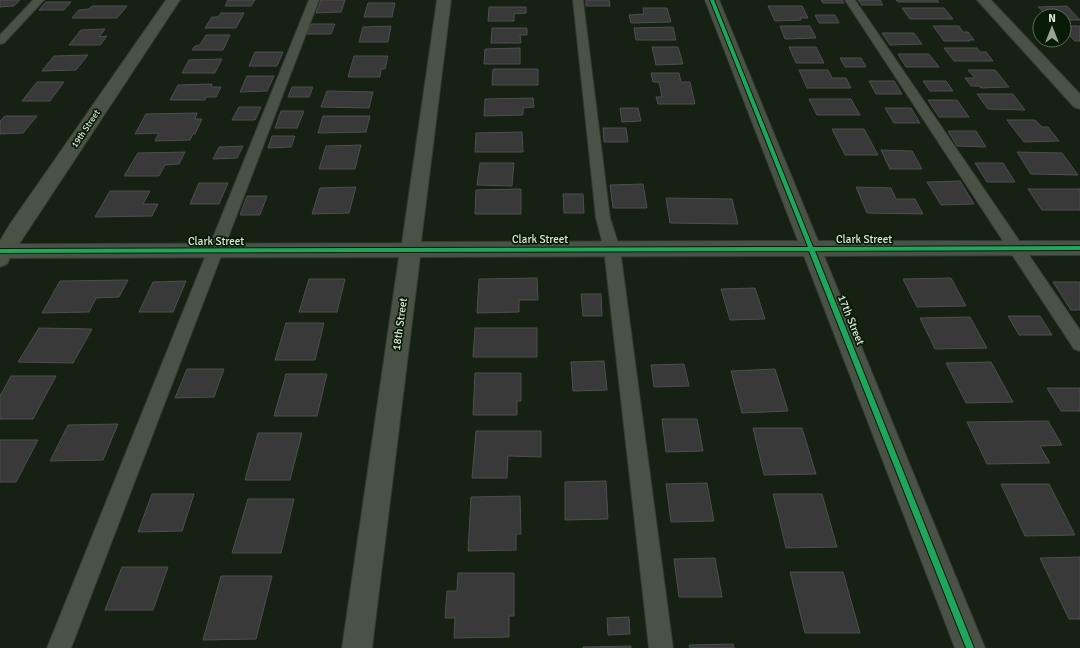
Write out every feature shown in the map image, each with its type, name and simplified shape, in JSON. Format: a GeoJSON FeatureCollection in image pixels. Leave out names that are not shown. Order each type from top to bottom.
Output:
{"type":"FeatureCollection","features":[{"type":"Feature","properties":{"kind":"street","name":"19th Street"},"geometry":{"type":"LineString","coordinates":[[1,254],[173,0]]}},
{"type":"Feature","properties":{"kind":"street","name":"18th Street"},"geometry":{"type":"LineString","coordinates":[[357,648],[444,0]]}},
{"type":"Feature","properties":{"kind":"street","name":"17th Street"},"geometry":{"type":"LineString","coordinates":[[712,0],[970,648]]}},
{"type":"Feature","properties":{"kind":"street"},"geometry":{"type":"LineString","coordinates":[[984,0],[1080,104]]}},
{"type":"Feature","properties":{"kind":"street","name":"Clark Street"},"geometry":{"type":"LineString","coordinates":[[1,254],[411,249],[1080,248]]}},
{"type":"Feature","properties":{"kind":"lane"},"geometry":{"type":"LineString","coordinates":[[0,41],[39,0]]}},
{"type":"Feature","properties":{"kind":"lane"},"geometry":{"type":"LineString","coordinates":[[59,648],[314,0]]}},
{"type":"Feature","properties":{"kind":"lane"},"geometry":{"type":"LineString","coordinates":[[578,0],[603,218],[612,249],[661,648]]}},
{"type":"Feature","properties":{"kind":"lane"},"geometry":{"type":"LineString","coordinates":[[850,0],[1080,344]]}},
{"type":"Feature","properties":{"kind":"building"},"geometry":{"type":"Polygon","coordinates":[[[0,0],[20,0],[14,6],[0,7],[0,0]]]}},
{"type":"Feature","properties":{"kind":"building"},"geometry":{"type":"Polygon","coordinates":[[[228,0],[255,0],[251,6],[225,6],[228,0]]]}},
{"type":"Feature","properties":{"kind":"building"},"geometry":{"type":"Polygon","coordinates":[[[321,0],[345,0],[341,12],[316,13],[321,0]]]}},
{"type":"Feature","properties":{"kind":"building"},"geometry":{"type":"Polygon","coordinates":[[[586,0],[609,0],[610,6],[586,6],[586,0]]]}},
{"type":"Feature","properties":{"kind":"building"},"geometry":{"type":"Polygon","coordinates":[[[821,0],[842,0],[844,3],[823,3],[821,0]]]}},
{"type":"Feature","properties":{"kind":"building"},"geometry":{"type":"Polygon","coordinates":[[[858,0],[880,0],[883,5],[862,5],[858,0]]]}},
{"type":"Feature","properties":{"kind":"building"},"geometry":{"type":"Polygon","coordinates":[[[896,0],[937,0],[939,2],[898,2],[896,0]]]}},
{"type":"Feature","properties":{"kind":"building"},"geometry":{"type":"Polygon","coordinates":[[[46,2],[71,2],[64,10],[39,10],[46,2]]]}},
{"type":"Feature","properties":{"kind":"building"},"geometry":{"type":"Polygon","coordinates":[[[368,3],[395,3],[392,17],[364,17],[368,3]]]}},
{"type":"Feature","properties":{"kind":"building"},"geometry":{"type":"Polygon","coordinates":[[[92,6],[127,6],[117,18],[72,18],[79,10],[89,9],[92,6]]]}},
{"type":"Feature","properties":{"kind":"building"},"geometry":{"type":"Polygon","coordinates":[[[768,6],[802,6],[808,18],[800,18],[801,20],[775,21],[768,6]]]}},
{"type":"Feature","properties":{"kind":"building"},"geometry":{"type":"Polygon","coordinates":[[[1067,6],[1069,8],[1039,8],[1038,7],[1067,6]]]}},
{"type":"Feature","properties":{"kind":"building"},"geometry":{"type":"Polygon","coordinates":[[[489,7],[526,7],[526,13],[514,14],[514,21],[488,21],[489,7]]]}},
{"type":"Feature","properties":{"kind":"building"},"geometry":{"type":"Polygon","coordinates":[[[643,8],[667,8],[671,22],[631,23],[629,15],[644,14],[643,8]]]}},
{"type":"Feature","properties":{"kind":"building"},"geometry":{"type":"Polygon","coordinates":[[[902,8],[944,8],[953,19],[910,19],[902,8]]]}},
{"type":"Feature","properties":{"kind":"building"},"geometry":{"type":"Polygon","coordinates":[[[1072,11],[1080,20],[1072,20],[1072,11]]]}},
{"type":"Feature","properties":{"kind":"building"},"geometry":{"type":"Polygon","coordinates":[[[221,13],[244,13],[236,28],[205,28],[212,17],[218,17],[221,13]]]}},
{"type":"Feature","properties":{"kind":"building"},"geometry":{"type":"Polygon","coordinates":[[[815,15],[835,15],[839,23],[819,23],[815,15]]]}},
{"type":"Feature","properties":{"kind":"building"},"geometry":{"type":"Polygon","coordinates":[[[311,24],[335,24],[331,34],[307,34],[311,24]]]}},
{"type":"Feature","properties":{"kind":"building"},"geometry":{"type":"Polygon","coordinates":[[[391,26],[388,42],[359,42],[363,27],[391,26]]]}},
{"type":"Feature","properties":{"kind":"building"},"geometry":{"type":"Polygon","coordinates":[[[780,26],[810,26],[816,38],[785,39],[780,26]]]}},
{"type":"Feature","properties":{"kind":"building"},"geometry":{"type":"Polygon","coordinates":[[[933,26],[959,26],[963,32],[968,32],[974,40],[944,41],[933,26]]]}},
{"type":"Feature","properties":{"kind":"building"},"geometry":{"type":"Polygon","coordinates":[[[1072,26],[1080,26],[1080,41],[1075,41],[1072,38],[1072,26]]]}},
{"type":"Feature","properties":{"kind":"building"},"geometry":{"type":"Polygon","coordinates":[[[673,27],[676,40],[636,40],[634,28],[673,27]]]}},
{"type":"Feature","properties":{"kind":"building"},"geometry":{"type":"Polygon","coordinates":[[[492,28],[527,28],[527,35],[520,35],[521,43],[491,43],[492,28]]]}},
{"type":"Feature","properties":{"kind":"building"},"geometry":{"type":"Polygon","coordinates":[[[105,29],[99,37],[107,36],[100,45],[69,45],[81,30],[105,29]]]}},
{"type":"Feature","properties":{"kind":"building"},"geometry":{"type":"Polygon","coordinates":[[[882,33],[914,33],[922,44],[890,45],[882,33]]]}},
{"type":"Feature","properties":{"kind":"building"},"geometry":{"type":"Polygon","coordinates":[[[206,35],[230,35],[223,50],[192,50],[195,46],[200,45],[206,35]]]}},
{"type":"Feature","properties":{"kind":"building"},"geometry":{"type":"Polygon","coordinates":[[[652,47],[678,47],[683,64],[656,65],[652,47]]]}},
{"type":"Feature","properties":{"kind":"building"},"geometry":{"type":"Polygon","coordinates":[[[789,47],[816,47],[824,63],[796,63],[789,47]]]}},
{"type":"Feature","properties":{"kind":"building"},"geometry":{"type":"Polygon","coordinates":[[[520,48],[520,64],[484,64],[485,49],[520,48]]]}},
{"type":"Feature","properties":{"kind":"building"},"geometry":{"type":"Polygon","coordinates":[[[944,48],[977,48],[980,52],[986,52],[993,61],[954,61],[944,48]]]}},
{"type":"Feature","properties":{"kind":"building"},"geometry":{"type":"Polygon","coordinates":[[[255,52],[283,52],[277,66],[249,66],[255,52]]]}},
{"type":"Feature","properties":{"kind":"building"},"geometry":{"type":"Polygon","coordinates":[[[898,54],[929,54],[939,67],[906,67],[898,54]]]}},
{"type":"Feature","properties":{"kind":"building"},"geometry":{"type":"Polygon","coordinates":[[[88,55],[76,70],[42,71],[54,56],[88,55]]]}},
{"type":"Feature","properties":{"kind":"building"},"geometry":{"type":"Polygon","coordinates":[[[354,56],[388,56],[385,69],[381,69],[380,77],[348,77],[354,56]]]}},
{"type":"Feature","properties":{"kind":"building"},"geometry":{"type":"Polygon","coordinates":[[[840,58],[861,58],[866,67],[845,67],[840,58]]]}},
{"type":"Feature","properties":{"kind":"building"},"geometry":{"type":"Polygon","coordinates":[[[222,59],[215,73],[182,73],[189,60],[222,59]]]}},
{"type":"Feature","properties":{"kind":"building"},"geometry":{"type":"Polygon","coordinates":[[[493,69],[538,69],[538,85],[492,85],[493,69]]]}},
{"type":"Feature","properties":{"kind":"building"},"geometry":{"type":"Polygon","coordinates":[[[799,70],[828,70],[832,78],[846,78],[851,88],[807,88],[799,70]]]}},
{"type":"Feature","properties":{"kind":"building"},"geometry":{"type":"Polygon","coordinates":[[[968,70],[995,70],[1009,87],[981,88],[979,86],[971,86],[965,78],[975,78],[968,70]]]}},
{"type":"Feature","properties":{"kind":"building"},"geometry":{"type":"Polygon","coordinates":[[[651,73],[679,73],[681,82],[690,82],[695,104],[658,104],[656,97],[662,97],[659,82],[653,82],[651,73]]]}},
{"type":"Feature","properties":{"kind":"building"},"geometry":{"type":"Polygon","coordinates":[[[247,76],[274,76],[267,91],[240,92],[247,76]]]}},
{"type":"Feature","properties":{"kind":"building"},"geometry":{"type":"Polygon","coordinates":[[[869,81],[894,81],[902,94],[876,94],[869,81]]]}},
{"type":"Feature","properties":{"kind":"building"},"geometry":{"type":"Polygon","coordinates":[[[923,81],[946,81],[953,91],[930,91],[923,81]]]}},
{"type":"Feature","properties":{"kind":"building"},"geometry":{"type":"Polygon","coordinates":[[[37,82],[64,82],[50,101],[22,101],[37,82]]]}},
{"type":"Feature","properties":{"kind":"building"},"geometry":{"type":"Polygon","coordinates":[[[212,84],[211,87],[221,87],[216,97],[206,97],[205,100],[170,100],[178,85],[212,84]]]}},
{"type":"Feature","properties":{"kind":"building"},"geometry":{"type":"Polygon","coordinates":[[[292,87],[313,87],[309,97],[288,97],[292,87]]]}},
{"type":"Feature","properties":{"kind":"building"},"geometry":{"type":"Polygon","coordinates":[[[327,91],[373,92],[369,108],[321,107],[327,91]]]}},
{"type":"Feature","properties":{"kind":"building"},"geometry":{"type":"Polygon","coordinates":[[[977,94],[1013,94],[1025,110],[988,109],[977,94]]]}},
{"type":"Feature","properties":{"kind":"building"},"geometry":{"type":"Polygon","coordinates":[[[533,98],[534,107],[523,108],[523,115],[484,116],[485,99],[533,98]]]}},
{"type":"Feature","properties":{"kind":"building"},"geometry":{"type":"Polygon","coordinates":[[[809,99],[851,99],[860,115],[817,115],[809,99]]]}},
{"type":"Feature","properties":{"kind":"building"},"geometry":{"type":"Polygon","coordinates":[[[928,100],[957,100],[969,117],[939,117],[928,100]]]}},
{"type":"Feature","properties":{"kind":"building"},"geometry":{"type":"Polygon","coordinates":[[[239,107],[261,107],[255,120],[232,120],[239,107]]]}},
{"type":"Feature","properties":{"kind":"building"},"geometry":{"type":"Polygon","coordinates":[[[620,108],[638,108],[641,121],[622,122],[620,108]]]}},
{"type":"Feature","properties":{"kind":"building"},"geometry":{"type":"Polygon","coordinates":[[[885,108],[911,108],[920,123],[894,123],[885,108]]]}},
{"type":"Feature","properties":{"kind":"building"},"geometry":{"type":"Polygon","coordinates":[[[281,111],[304,111],[297,128],[275,128],[281,111]]]}},
{"type":"Feature","properties":{"kind":"building"},"geometry":{"type":"Polygon","coordinates":[[[197,113],[195,119],[202,119],[195,134],[193,134],[190,140],[155,141],[159,133],[135,134],[146,114],[197,113]]]}},
{"type":"Feature","properties":{"kind":"building"},"geometry":{"type":"Polygon","coordinates":[[[5,116],[37,116],[23,133],[0,134],[0,121],[5,116]]]}},
{"type":"Feature","properties":{"kind":"building"},"geometry":{"type":"Polygon","coordinates":[[[323,116],[370,116],[366,132],[318,133],[323,116]]]}},
{"type":"Feature","properties":{"kind":"building"},"geometry":{"type":"Polygon","coordinates":[[[1007,120],[1035,120],[1042,127],[1048,127],[1059,141],[1024,142],[1007,120]]]}},
{"type":"Feature","properties":{"kind":"building"},"geometry":{"type":"Polygon","coordinates":[[[603,128],[626,128],[628,142],[604,142],[603,128]]]}},
{"type":"Feature","properties":{"kind":"building"},"geometry":{"type":"Polygon","coordinates":[[[832,129],[864,129],[878,155],[845,155],[832,129]]]}},
{"type":"Feature","properties":{"kind":"building"},"geometry":{"type":"Polygon","coordinates":[[[948,131],[976,131],[986,147],[957,146],[948,131]]]}},
{"type":"Feature","properties":{"kind":"building"},"geometry":{"type":"Polygon","coordinates":[[[522,132],[523,152],[475,152],[476,133],[522,132]]]}},
{"type":"Feature","properties":{"kind":"building"},"geometry":{"type":"Polygon","coordinates":[[[272,136],[295,136],[291,147],[268,148],[272,136]]]}},
{"type":"Feature","properties":{"kind":"building"},"geometry":{"type":"Polygon","coordinates":[[[361,145],[355,169],[319,169],[326,146],[361,145]]]}},
{"type":"Feature","properties":{"kind":"building"},"geometry":{"type":"Polygon","coordinates":[[[243,146],[237,158],[213,159],[219,147],[243,146]]]}},
{"type":"Feature","properties":{"kind":"building"},"geometry":{"type":"Polygon","coordinates":[[[881,150],[912,151],[922,169],[890,169],[881,150]]]}},
{"type":"Feature","properties":{"kind":"building"},"geometry":{"type":"Polygon","coordinates":[[[185,152],[179,164],[165,165],[159,176],[124,176],[138,153],[185,152]]]}},
{"type":"Feature","properties":{"kind":"building"},"geometry":{"type":"Polygon","coordinates":[[[1017,152],[1062,153],[1078,175],[1031,174],[1017,152]]]}},
{"type":"Feature","properties":{"kind":"building"},"geometry":{"type":"Polygon","coordinates":[[[480,163],[514,163],[512,186],[477,185],[480,163]]]}},
{"type":"Feature","properties":{"kind":"building"},"geometry":{"type":"Polygon","coordinates":[[[975,163],[1003,163],[1015,182],[987,182],[975,163]]]}},
{"type":"Feature","properties":{"kind":"building"},"geometry":{"type":"Polygon","coordinates":[[[960,181],[974,204],[941,205],[927,182],[960,181]]]}},
{"type":"Feature","properties":{"kind":"building"},"geometry":{"type":"Polygon","coordinates":[[[199,183],[228,183],[219,204],[190,204],[199,183]]]}},
{"type":"Feature","properties":{"kind":"building"},"geometry":{"type":"Polygon","coordinates":[[[643,184],[647,208],[613,208],[610,185],[643,184]]]}},
{"type":"Feature","properties":{"kind":"building"},"geometry":{"type":"Polygon","coordinates":[[[356,187],[349,213],[312,214],[320,188],[356,187]]]}},
{"type":"Feature","properties":{"kind":"building"},"geometry":{"type":"Polygon","coordinates":[[[856,187],[891,188],[896,199],[915,199],[923,214],[867,213],[856,187]]]}},
{"type":"Feature","properties":{"kind":"building"},"geometry":{"type":"Polygon","coordinates":[[[521,189],[521,214],[475,214],[476,190],[521,189]]]}},
{"type":"Feature","properties":{"kind":"building"},"geometry":{"type":"Polygon","coordinates":[[[1028,189],[1080,189],[1080,210],[1042,210],[1028,189]]]}},
{"type":"Feature","properties":{"kind":"building"},"geometry":{"type":"Polygon","coordinates":[[[110,191],[150,191],[143,204],[158,204],[152,216],[95,217],[110,191]]]}},
{"type":"Feature","properties":{"kind":"building"},"geometry":{"type":"Polygon","coordinates":[[[563,194],[583,194],[584,213],[564,213],[563,194]]]}},
{"type":"Feature","properties":{"kind":"building"},"geometry":{"type":"Polygon","coordinates":[[[247,196],[267,196],[260,215],[240,215],[247,196]]]}},
{"type":"Feature","properties":{"kind":"building"},"geometry":{"type":"Polygon","coordinates":[[[666,198],[732,199],[738,224],[670,223],[666,198]]]}},
{"type":"Feature","properties":{"kind":"building"},"geometry":{"type":"Polygon","coordinates":[[[537,278],[538,300],[519,300],[519,312],[477,313],[479,279],[537,278]]]}},
{"type":"Feature","properties":{"kind":"building"},"geometry":{"type":"Polygon","coordinates":[[[951,278],[966,306],[917,307],[903,279],[951,278]]]}},
{"type":"Feature","properties":{"kind":"building"},"geometry":{"type":"Polygon","coordinates":[[[309,279],[345,279],[337,312],[299,312],[309,279]]]}},
{"type":"Feature","properties":{"kind":"building"},"geometry":{"type":"Polygon","coordinates":[[[128,280],[119,297],[96,298],[89,312],[42,313],[60,281],[128,280]]]}},
{"type":"Feature","properties":{"kind":"building"},"geometry":{"type":"Polygon","coordinates":[[[186,281],[173,312],[139,312],[153,282],[186,281]]]}},
{"type":"Feature","properties":{"kind":"building"},"geometry":{"type":"Polygon","coordinates":[[[1053,282],[1080,282],[1080,310],[1071,310],[1053,282]]]}},
{"type":"Feature","properties":{"kind":"building"},"geometry":{"type":"Polygon","coordinates":[[[755,288],[765,319],[730,320],[721,289],[755,288]]]}},
{"type":"Feature","properties":{"kind":"building"},"geometry":{"type":"Polygon","coordinates":[[[581,294],[601,294],[602,316],[583,316],[581,294]]]}},
{"type":"Feature","properties":{"kind":"building"},"geometry":{"type":"Polygon","coordinates":[[[1008,316],[1040,316],[1052,335],[1019,335],[1008,316]]]}},
{"type":"Feature","properties":{"kind":"building"},"geometry":{"type":"Polygon","coordinates":[[[970,317],[987,348],[935,349],[920,318],[970,317]]]}},
{"type":"Feature","properties":{"kind":"building"},"geometry":{"type":"Polygon","coordinates":[[[286,323],[324,323],[315,360],[275,360],[286,323]]]}},
{"type":"Feature","properties":{"kind":"building"},"geometry":{"type":"Polygon","coordinates":[[[39,328],[92,329],[73,363],[18,362],[39,328]]]}},
{"type":"Feature","properties":{"kind":"building"},"geometry":{"type":"Polygon","coordinates":[[[475,328],[537,328],[537,357],[473,357],[475,328]]]}},
{"type":"Feature","properties":{"kind":"building"},"geometry":{"type":"Polygon","coordinates":[[[604,361],[607,390],[573,391],[571,362],[604,361]]]}},
{"type":"Feature","properties":{"kind":"building"},"geometry":{"type":"Polygon","coordinates":[[[991,362],[1013,402],[966,403],[946,363],[991,362]]]}},
{"type":"Feature","properties":{"kind":"building"},"geometry":{"type":"Polygon","coordinates":[[[684,364],[689,386],[654,387],[651,365],[684,364]]]}},
{"type":"Feature","properties":{"kind":"building"},"geometry":{"type":"Polygon","coordinates":[[[187,369],[224,369],[214,397],[175,398],[187,369]]]}},
{"type":"Feature","properties":{"kind":"building"},"geometry":{"type":"Polygon","coordinates":[[[775,369],[788,411],[742,413],[731,371],[775,369]]]}},
{"type":"Feature","properties":{"kind":"building"},"geometry":{"type":"Polygon","coordinates":[[[475,373],[521,373],[521,401],[517,401],[517,415],[473,415],[475,373]]]}},
{"type":"Feature","properties":{"kind":"building"},"geometry":{"type":"Polygon","coordinates":[[[286,374],[327,374],[317,416],[274,416],[286,374]]]}},
{"type":"Feature","properties":{"kind":"building"},"geometry":{"type":"Polygon","coordinates":[[[11,376],[56,376],[33,419],[0,419],[0,396],[11,376]]]}},
{"type":"Feature","properties":{"kind":"building"},"geometry":{"type":"Polygon","coordinates":[[[1047,388],[1080,388],[1080,411],[1061,411],[1047,388]]]}},
{"type":"Feature","properties":{"kind":"building"},"geometry":{"type":"Polygon","coordinates":[[[662,419],[697,419],[703,451],[666,452],[662,419]]]}},
{"type":"Feature","properties":{"kind":"building"},"geometry":{"type":"Polygon","coordinates":[[[1048,421],[1062,445],[1040,446],[1050,463],[987,464],[967,422],[1048,421]]]}},
{"type":"Feature","properties":{"kind":"building"},"geometry":{"type":"Polygon","coordinates":[[[118,424],[103,460],[50,461],[68,425],[118,424]]]}},
{"type":"Feature","properties":{"kind":"building"},"geometry":{"type":"Polygon","coordinates":[[[753,428],[802,428],[816,474],[764,475],[753,428]]]}},
{"type":"Feature","properties":{"kind":"building"},"geometry":{"type":"Polygon","coordinates":[[[476,431],[541,431],[541,457],[508,456],[507,478],[472,478],[476,431]]]}},
{"type":"Feature","properties":{"kind":"building"},"geometry":{"type":"Polygon","coordinates":[[[258,433],[302,433],[290,480],[245,480],[258,433]]]}},
{"type":"Feature","properties":{"kind":"building"},"geometry":{"type":"Polygon","coordinates":[[[0,440],[38,440],[16,482],[0,482],[0,440]]]}},
{"type":"Feature","properties":{"kind":"building"},"geometry":{"type":"Polygon","coordinates":[[[606,481],[608,519],[565,520],[565,482],[606,481]]]}},
{"type":"Feature","properties":{"kind":"building"},"geometry":{"type":"Polygon","coordinates":[[[707,483],[714,521],[671,522],[666,484],[707,483]]]}},
{"type":"Feature","properties":{"kind":"building"},"geometry":{"type":"Polygon","coordinates":[[[1001,484],[1049,484],[1075,535],[1025,536],[1001,484]]]}},
{"type":"Feature","properties":{"kind":"building"},"geometry":{"type":"Polygon","coordinates":[[[152,494],[194,494],[182,531],[138,532],[152,494]]]}},
{"type":"Feature","properties":{"kind":"building"},"geometry":{"type":"Polygon","coordinates":[[[773,494],[822,494],[837,547],[786,548],[773,494]]]}},
{"type":"Feature","properties":{"kind":"building"},"geometry":{"type":"Polygon","coordinates":[[[520,496],[521,534],[516,534],[516,550],[468,551],[471,497],[520,496]]]}},
{"type":"Feature","properties":{"kind":"building"},"geometry":{"type":"Polygon","coordinates":[[[248,499],[294,499],[281,553],[232,553],[248,499]]]}},
{"type":"Feature","properties":{"kind":"building"},"geometry":{"type":"Polygon","coordinates":[[[1080,557],[1080,619],[1069,619],[1040,558],[1080,557]]]}},
{"type":"Feature","properties":{"kind":"building"},"geometry":{"type":"Polygon","coordinates":[[[715,558],[722,597],[679,597],[674,559],[715,558]]]}},
{"type":"Feature","properties":{"kind":"building"},"geometry":{"type":"Polygon","coordinates":[[[122,567],[168,567],[153,610],[105,610],[122,567]]]}},
{"type":"Feature","properties":{"kind":"building"},"geometry":{"type":"Polygon","coordinates":[[[790,572],[843,572],[860,633],[805,633],[790,572]]]}},
{"type":"Feature","properties":{"kind":"building"},"geometry":{"type":"Polygon","coordinates":[[[458,573],[514,573],[514,616],[509,616],[509,637],[454,638],[455,618],[445,618],[447,591],[457,591],[458,573]]]}},
{"type":"Feature","properties":{"kind":"building"},"geometry":{"type":"Polygon","coordinates":[[[221,576],[272,576],[256,639],[203,640],[221,576]]]}},
{"type":"Feature","properties":{"kind":"building"},"geometry":{"type":"Polygon","coordinates":[[[629,617],[630,634],[608,635],[607,618],[629,617]]]}},
{"type":"Feature","properties":{"kind":"building"},"geometry":{"type":"Polygon","coordinates":[[[733,644],[734,648],[690,648],[689,645],[733,644]]]}},
{"type":"Feature","properties":{"kind":"building"},"geometry":{"type":"Polygon","coordinates":[[[631,646],[631,648],[583,648],[583,647],[631,646]]]}},
{"type":"Feature","properties":{"kind":"cycle path"},"geometry":{"type":"LineString","coordinates":[[712,0],[970,648]]}},
{"type":"Feature","properties":{"kind":"cycle path"},"geometry":{"type":"LineString","coordinates":[[0,251],[1080,248]]}}]}
